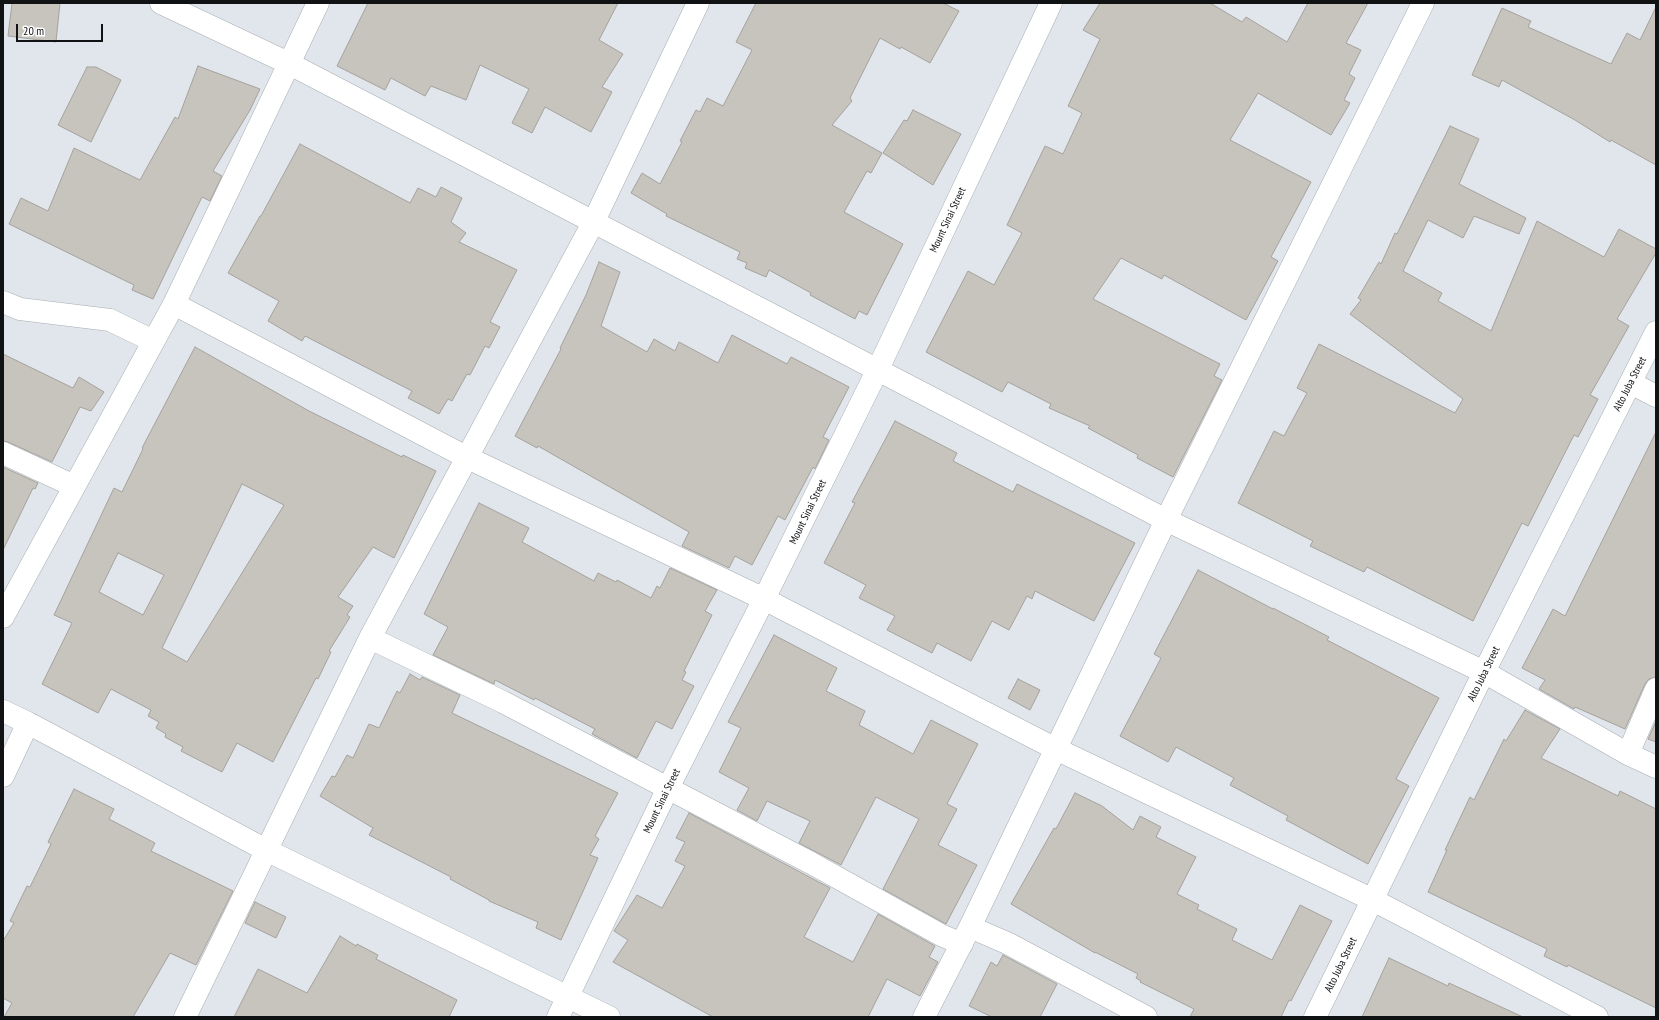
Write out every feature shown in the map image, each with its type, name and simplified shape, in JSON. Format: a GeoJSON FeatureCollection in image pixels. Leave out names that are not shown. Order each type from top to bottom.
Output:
{"type":"FeatureCollection","features":[{"type":"Feature","properties":{"kind":"street"},"geometry":{"type":"LineString","coordinates":[[161,3],[288,63],[1166,520],[1484,672],[1628,754],[1656,767]]}},
{"type":"Feature","properties":{"kind":"street"},"geometry":{"type":"LineString","coordinates":[[3,617],[174,304],[318,3]]}},
{"type":"Feature","properties":{"kind":"street"},"geometry":{"type":"LineString","coordinates":[[185,1017],[370,638],[593,223],[698,3]]}},
{"type":"Feature","properties":{"kind":"street","name":"Mount Sinai Street"},"geometry":{"type":"LineString","coordinates":[[558,1017],[668,788],[878,369],[1051,3]]}},
{"type":"Feature","properties":{"kind":"street"},"geometry":{"type":"LineString","coordinates":[[924,1017],[966,936],[1166,520],[1423,3]]}},
{"type":"Feature","properties":{"kind":"street"},"geometry":{"type":"LineString","coordinates":[[3,302],[20,309],[110,320],[153,341]]}},
{"type":"Feature","properties":{"kind":"street"},"geometry":{"type":"LineString","coordinates":[[174,304],[466,457],[764,599],[1056,749],[1373,900],[1597,1017]]}},
{"type":"Feature","properties":{"kind":"street","name":"Alto Juba Street"},"geometry":{"type":"LineString","coordinates":[[1315,1017],[1484,672],[1656,332]]}},
{"type":"Feature","properties":{"kind":"street"},"geometry":{"type":"LineString","coordinates":[[1631,383],[1656,396]]}},
{"type":"Feature","properties":{"kind":"street"},"geometry":{"type":"LineString","coordinates":[[3,453],[74,486]]}},
{"type":"Feature","properties":{"kind":"street"},"geometry":{"type":"LineString","coordinates":[[370,638],[502,702],[668,788],[810,863],[941,935],[966,936],[1007,943],[1146,1017]]}},
{"type":"Feature","properties":{"kind":"street"},"geometry":{"type":"LineString","coordinates":[[1628,754],[1656,689]]}},
{"type":"Feature","properties":{"kind":"street"},"geometry":{"type":"LineString","coordinates":[[3,711],[266,850],[609,1017]]}},
{"type":"Feature","properties":{"kind":"street"},"geometry":{"type":"LineString","coordinates":[[3,776],[28,723]]}},
{"type":"Feature","properties":{"kind":"building"},"geometry":{"type":"Polygon","coordinates":[[[12,3],[60,3],[56,42],[8,36],[12,3]]]}},
{"type":"Feature","properties":{"kind":"building"},"geometry":{"type":"Polygon","coordinates":[[[368,3],[618,3],[599,40],[623,54],[602,87],[612,92],[591,132],[545,107],[532,133],[512,123],[529,89],[480,65],[466,100],[431,86],[425,96],[391,78],[385,90],[337,66],[368,3]]]}},
{"type":"Feature","properties":{"kind":"building"},"geometry":{"type":"Polygon","coordinates":[[[756,3],[943,3],[959,11],[930,63],[901,47],[900,49],[880,38],[850,98],[852,101],[832,125],[882,153],[871,173],[867,171],[844,212],[903,244],[867,315],[859,311],[855,319],[810,295],[811,293],[769,270],[766,277],[745,268],[747,263],[737,259],[740,252],[666,216],[667,214],[631,193],[642,173],[660,184],[682,142],[680,141],[696,110],[700,112],[707,98],[723,106],[752,50],[736,42],[756,3]]]}},
{"type":"Feature","properties":{"kind":"building"},"geometry":{"type":"Polygon","coordinates":[[[1100,3],[1210,3],[1242,22],[1246,17],[1287,42],[1308,3],[1368,3],[1346,43],[1361,50],[1349,74],[1355,78],[1344,100],[1350,103],[1331,135],[1258,93],[1230,140],[1311,182],[1271,257],[1278,261],[1246,320],[1164,275],[1162,279],[1121,258],[1093,299],[1220,364],[1214,376],[1222,380],[1173,477],[1137,458],[1138,455],[1088,428],[1090,426],[1049,408],[1051,404],[1008,382],[1002,392],[926,352],[968,271],[994,285],[1022,233],[1007,225],[1045,146],[1063,154],[1082,113],[1068,106],[1100,39],[1083,30],[1100,3]]]}},
{"type":"Feature","properties":{"kind":"building"},"geometry":{"type":"Polygon","coordinates":[[[1656,7],[1656,165],[1611,140],[1610,142],[1575,120],[1502,80],[1499,87],[1472,75],[1502,8],[1531,21],[1528,27],[1611,64],[1627,33],[1640,40],[1656,7]]]}},
{"type":"Feature","properties":{"kind":"building"},"geometry":{"type":"Polygon","coordinates":[[[198,66],[260,89],[250,110],[213,171],[222,176],[210,201],[202,197],[153,299],[132,290],[134,285],[9,224],[21,198],[48,211],[74,148],[140,180],[175,117],[178,119],[198,66]]]}},
{"type":"Feature","properties":{"kind":"building"},"geometry":{"type":"Polygon","coordinates":[[[87,67],[96,67],[121,80],[91,142],[58,125],[87,67]]]}},
{"type":"Feature","properties":{"kind":"building"},"geometry":{"type":"Polygon","coordinates":[[[913,110],[961,134],[933,185],[883,153],[904,120],[907,121],[913,110]]]}},
{"type":"Feature","properties":{"kind":"building"},"geometry":{"type":"Polygon","coordinates":[[[1450,126],[1479,139],[1459,184],[1526,218],[1519,234],[1474,216],[1463,238],[1428,220],[1403,271],[1442,293],[1438,301],[1491,331],[1537,221],[1604,257],[1619,229],[1656,249],[1656,253],[1617,319],[1629,326],[1590,395],[1598,399],[1578,437],[1574,435],[1528,526],[1522,523],[1473,621],[1367,567],[1364,572],[1310,546],[1313,541],[1238,503],[1274,431],[1284,436],[1307,393],[1297,388],[1319,344],[1455,413],[1463,399],[1350,314],[1361,300],[1358,298],[1379,262],[1381,264],[1395,233],[1397,234],[1450,126]]]}},
{"type":"Feature","properties":{"kind":"building"},"geometry":{"type":"Polygon","coordinates":[[[300,144],[410,203],[418,188],[436,197],[441,187],[462,198],[451,222],[466,233],[459,242],[517,270],[490,322],[500,327],[489,348],[485,346],[470,375],[467,374],[452,401],[448,399],[439,414],[408,398],[412,391],[305,336],[302,341],[268,321],[279,301],[228,273],[300,144]]]}},
{"type":"Feature","properties":{"kind":"building"},"geometry":{"type":"Polygon","coordinates":[[[599,262],[620,272],[601,326],[647,352],[654,339],[675,351],[679,342],[718,363],[732,335],[787,364],[791,357],[849,387],[823,437],[829,440],[815,469],[813,467],[785,520],[778,516],[752,565],[735,556],[729,568],[682,546],[689,532],[538,446],[537,448],[515,436],[561,349],[560,348],[586,295],[599,262]]]}},
{"type":"Feature","properties":{"kind":"building"},"geometry":{"type":"Polygon","coordinates":[[[195,347],[309,411],[402,457],[403,455],[436,471],[394,558],[373,547],[338,597],[353,606],[347,615],[350,617],[329,651],[331,652],[318,679],[316,678],[273,762],[237,743],[222,772],[181,751],[183,747],[165,737],[166,734],[156,728],[159,722],[148,716],[151,710],[111,689],[98,713],[42,684],[72,623],[54,615],[114,488],[122,492],[143,449],[142,448],[195,347]],[[242,484],[162,648],[187,662],[284,505],[242,484]],[[118,553],[99,592],[143,615],[164,575],[118,553]]]}},
{"type":"Feature","properties":{"kind":"building"},"geometry":{"type":"Polygon","coordinates":[[[3,354],[73,388],[79,377],[104,392],[91,411],[80,407],[52,462],[3,441],[3,354]]]}},
{"type":"Feature","properties":{"kind":"building"},"geometry":{"type":"Polygon","coordinates":[[[895,421],[957,453],[953,461],[1013,492],[1017,484],[1135,543],[1094,621],[1035,591],[1032,599],[1027,596],[1009,630],[992,621],[971,661],[937,643],[932,653],[887,630],[895,616],[859,598],[866,585],[824,563],[855,503],[852,502],[895,421]]]}},
{"type":"Feature","properties":{"kind":"building"},"geometry":{"type":"Polygon","coordinates":[[[1656,432],[1656,677],[1649,679],[1645,684],[1625,729],[1575,707],[1574,709],[1539,689],[1545,680],[1522,668],[1553,609],[1565,616],[1656,432]]]}},
{"type":"Feature","properties":{"kind":"building"},"geometry":{"type":"Polygon","coordinates":[[[3,467],[38,483],[35,489],[33,488],[3,550],[3,467]]]}},
{"type":"Feature","properties":{"kind":"building"},"geometry":{"type":"Polygon","coordinates":[[[479,503],[529,528],[522,542],[594,581],[598,573],[616,582],[617,580],[651,598],[657,586],[660,588],[670,568],[717,590],[705,611],[712,615],[684,671],[686,672],[682,680],[694,686],[672,729],[656,721],[637,758],[592,734],[595,729],[535,698],[534,700],[495,680],[494,684],[433,655],[448,627],[424,614],[479,503]]]}},
{"type":"Feature","properties":{"kind":"building"},"geometry":{"type":"Polygon","coordinates":[[[1198,570],[1329,637],[1327,640],[1439,698],[1396,779],[1409,786],[1368,864],[1286,820],[1288,816],[1230,785],[1234,778],[1176,747],[1168,762],[1120,736],[1161,658],[1154,654],[1198,570]]]}},
{"type":"Feature","properties":{"kind":"building"},"geometry":{"type":"Polygon","coordinates":[[[774,635],[837,668],[826,691],[865,711],[859,725],[913,754],[931,720],[978,744],[947,804],[957,809],[938,845],[977,865],[946,924],[883,889],[919,819],[876,797],[841,865],[799,843],[810,821],[767,801],[757,821],[737,810],[749,788],[719,772],[741,728],[728,722],[774,635]]]}},
{"type":"Feature","properties":{"kind":"building"},"geometry":{"type":"Polygon","coordinates":[[[410,674],[420,680],[422,677],[460,695],[452,713],[618,793],[595,836],[599,839],[590,855],[598,858],[561,940],[536,928],[538,922],[489,901],[450,879],[451,877],[369,835],[373,828],[320,796],[332,776],[335,777],[347,755],[353,758],[369,724],[379,728],[397,691],[400,693],[410,674]]]}},
{"type":"Feature","properties":{"kind":"building"},"geometry":{"type":"Polygon","coordinates":[[[1018,679],[1040,690],[1030,710],[1008,698],[1018,679]]]}},
{"type":"Feature","properties":{"kind":"building"},"geometry":{"type":"Polygon","coordinates":[[[1525,710],[1560,729],[1541,758],[1618,796],[1620,791],[1656,809],[1656,1008],[1568,965],[1567,967],[1544,956],[1547,949],[1428,892],[1447,850],[1445,850],[1470,797],[1474,800],[1504,739],[1506,741],[1525,710]]]}},
{"type":"Feature","properties":{"kind":"building"},"geometry":{"type":"Polygon","coordinates":[[[1656,721],[1656,742],[1648,739],[1656,721]]]}},
{"type":"Feature","properties":{"kind":"building"},"geometry":{"type":"Polygon","coordinates":[[[74,789],[114,809],[109,819],[155,843],[151,851],[233,891],[196,965],[170,953],[133,1017],[4,1017],[12,1003],[3,998],[3,941],[14,923],[10,921],[27,886],[30,887],[51,844],[48,842],[74,789]]]}},
{"type":"Feature","properties":{"kind":"building"},"geometry":{"type":"Polygon","coordinates":[[[1075,793],[1102,806],[1133,830],[1140,816],[1161,827],[1156,837],[1196,857],[1177,894],[1199,905],[1197,909],[1237,929],[1232,940],[1272,960],[1300,905],[1332,921],[1291,1001],[1289,1000],[1281,1017],[1190,1017],[1194,1009],[1140,982],[1141,981],[1136,978],[1138,974],[1095,953],[1011,904],[1054,828],[1056,829],[1075,793]]]}},
{"type":"Feature","properties":{"kind":"building"},"geometry":{"type":"Polygon","coordinates":[[[689,813],[830,888],[804,937],[853,962],[878,914],[935,946],[929,957],[938,962],[920,996],[887,979],[868,1017],[713,1017],[613,962],[628,940],[614,931],[637,895],[662,908],[685,866],[675,861],[685,842],[676,838],[689,813]]]}},
{"type":"Feature","properties":{"kind":"building"},"geometry":{"type":"Polygon","coordinates":[[[255,902],[286,917],[276,938],[245,923],[255,902]]]}},
{"type":"Feature","properties":{"kind":"building"},"geometry":{"type":"Polygon","coordinates":[[[340,936],[356,946],[357,944],[378,955],[376,959],[457,1000],[449,1017],[234,1017],[258,969],[307,993],[340,936]]]}},
{"type":"Feature","properties":{"kind":"building"},"geometry":{"type":"Polygon","coordinates":[[[1003,955],[1057,984],[1040,1017],[992,1017],[969,1006],[991,962],[997,966],[1003,955]]]}},
{"type":"Feature","properties":{"kind":"building"},"geometry":{"type":"Polygon","coordinates":[[[1389,958],[1448,986],[1449,983],[1523,1017],[1362,1017],[1389,958]]]}}]}
